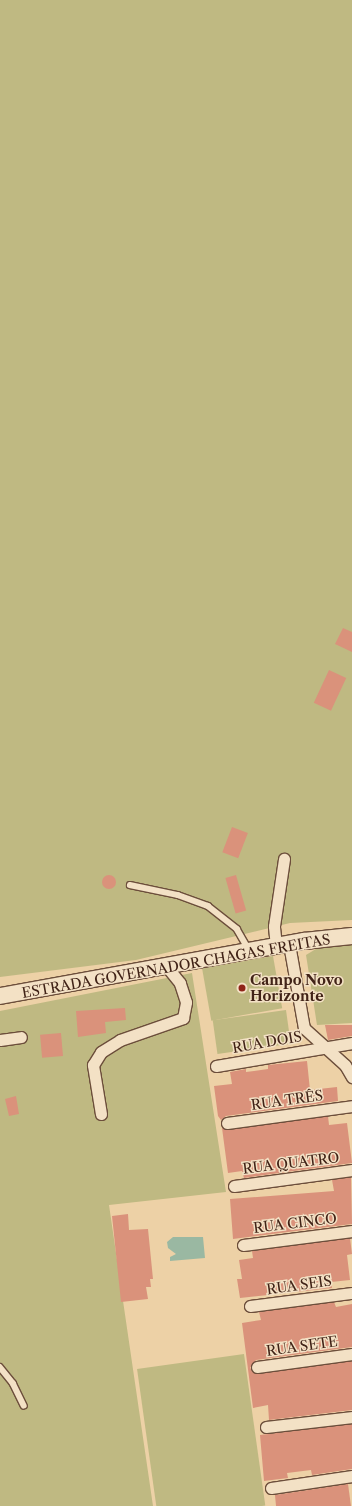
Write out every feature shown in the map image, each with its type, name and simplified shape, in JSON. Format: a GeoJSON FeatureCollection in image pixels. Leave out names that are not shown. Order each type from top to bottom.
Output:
{"type":"FeatureCollection","features":[{"type":"Feature","properties":{"kind":"main road","name":"ESTRADA GOVERNADOR CHAGAS FREITAS"},"geometry":{"type":"LineString","coordinates":[[0,996],[168,968],[282,945],[352,936]]}},
{"type":"Feature","properties":{"kind":"street"},"geometry":{"type":"LineString","coordinates":[[284,859],[274,926],[282,945],[302,1024],[307,1032],[345,1065],[352,1077]]}},
{"type":"Feature","properties":{"kind":"street"},"geometry":{"type":"LineString","coordinates":[[100,1114],[93,1065],[101,1052],[120,1040],[152,1032],[183,1018],[186,1002],[180,983],[168,968]]}},
{"type":"Feature","properties":{"kind":"street"},"geometry":{"type":"LineString","coordinates":[[0,1040],[21,1036]]}},
{"type":"Feature","properties":{"kind":"street","name":"RUA DOIS"},"geometry":{"type":"LineString","coordinates":[[216,1066],[324,1047],[352,1044]]}},
{"type":"Feature","properties":{"kind":"street","name":"RUA TRÊS"},"geometry":{"type":"LineString","coordinates":[[227,1123],[352,1106]]}},
{"type":"Feature","properties":{"kind":"street","name":"RUA QUATRO"},"geometry":{"type":"LineString","coordinates":[[234,1186],[352,1170]]}},
{"type":"Feature","properties":{"kind":"street","name":"RUA CINCO"},"geometry":{"type":"LineString","coordinates":[[243,1245],[352,1231]]}},
{"type":"Feature","properties":{"kind":"street","name":"RUA SEIS"},"geometry":{"type":"LineString","coordinates":[[250,1306],[352,1293]]}},
{"type":"Feature","properties":{"kind":"street","name":"RUA SETE"},"geometry":{"type":"LineString","coordinates":[[257,1367],[352,1354]]}},
{"type":"Feature","properties":{"kind":"street"},"geometry":{"type":"LineString","coordinates":[[266,1427],[352,1417]]}},
{"type":"Feature","properties":{"kind":"street"},"geometry":{"type":"LineString","coordinates":[[272,1488],[352,1476]]}},
{"type":"Feature","properties":{"kind":"lane"},"geometry":{"type":"LineString","coordinates":[[130,885],[178,895],[208,906],[237,929],[250,952]]}},
{"type":"Feature","properties":{"kind":"lane"},"geometry":{"type":"LineString","coordinates":[[0,1367],[13,1383],[24,1406]]}},
{"type":"Feature","properties":{"kind":"shaded area"},"geometry":{"type":"Polygon","coordinates":[[[0,0],[352,0],[352,920],[290,923],[136,960],[0,977],[0,0]]]}},
{"type":"Feature","properties":{"kind":"shaded area"},"geometry":{"type":"Polygon","coordinates":[[[324,944],[352,945],[352,1023],[317,1025],[306,955],[324,944]]]}},
{"type":"Feature","properties":{"kind":"shaded area","name":"Campo Novo Horizonte"},"geometry":{"type":"Polygon","coordinates":[[[273,956],[282,1008],[211,1021],[202,969],[273,956]]]}},
{"type":"Feature","properties":{"kind":"shaded area"},"geometry":{"type":"Polygon","coordinates":[[[192,973],[226,1192],[109,1205],[153,1506],[0,1506],[0,1011],[192,973]]]}},
{"type":"Feature","properties":{"kind":"shaded area"},"geometry":{"type":"Polygon","coordinates":[[[286,1010],[291,1044],[217,1054],[213,1020],[286,1010]]]}},
{"type":"Feature","properties":{"kind":"shaded area"},"geometry":{"type":"Polygon","coordinates":[[[173,1237],[203,1237],[205,1258],[170,1261],[170,1257],[176,1254],[168,1248],[167,1242],[173,1237]]]}},
{"type":"Feature","properties":{"kind":"shaded area"},"geometry":{"type":"Polygon","coordinates":[[[244,1354],[265,1506],[156,1506],[137,1369],[244,1354]]]}},
{"type":"Feature","properties":{"kind":"building"},"geometry":{"type":"Polygon","coordinates":[[[343,628],[352,632],[352,652],[335,644],[343,628]]]}},
{"type":"Feature","properties":{"kind":"building"},"geometry":{"type":"Polygon","coordinates":[[[329,670],[346,678],[331,711],[314,703],[329,670]]]}},
{"type":"Feature","properties":{"kind":"building"},"geometry":{"type":"Polygon","coordinates":[[[232,827],[248,833],[238,858],[222,852],[232,827]]]}},
{"type":"Feature","properties":{"kind":"building"},"geometry":{"type":"Polygon","coordinates":[[[109,875],[114,877],[116,882],[114,887],[109,889],[104,887],[102,882],[104,877],[109,875]]]}},
{"type":"Feature","properties":{"kind":"building"},"geometry":{"type":"Polygon","coordinates":[[[236,875],[246,911],[236,914],[225,878],[236,875]]]}},
{"type":"Feature","properties":{"kind":"building"},"geometry":{"type":"Polygon","coordinates":[[[125,1008],[126,1020],[105,1022],[106,1033],[78,1037],[76,1011],[125,1008]]]}},
{"type":"Feature","properties":{"kind":"building"},"geometry":{"type":"Polygon","coordinates":[[[325,1025],[352,1025],[352,1036],[328,1040],[325,1025]]]}},
{"type":"Feature","properties":{"kind":"building"},"geometry":{"type":"Polygon","coordinates":[[[61,1033],[63,1056],[42,1058],[40,1035],[61,1033]]]}},
{"type":"Feature","properties":{"kind":"building"},"geometry":{"type":"Polygon","coordinates":[[[307,1061],[310,1090],[337,1087],[338,1101],[226,1116],[221,1120],[218,1116],[214,1086],[232,1084],[230,1072],[246,1069],[246,1072],[268,1069],[268,1065],[307,1061]]]}},
{"type":"Feature","properties":{"kind":"building"},"geometry":{"type":"Polygon","coordinates":[[[16,1096],[19,1114],[9,1116],[5,1099],[16,1096]]]}},
{"type":"Feature","properties":{"kind":"building"},"geometry":{"type":"Polygon","coordinates":[[[328,1116],[329,1125],[347,1123],[352,1163],[244,1178],[242,1171],[228,1173],[222,1128],[228,1130],[328,1116]]]}},
{"type":"Feature","properties":{"kind":"building"},"geometry":{"type":"Polygon","coordinates":[[[351,1177],[352,1224],[233,1239],[230,1199],[334,1191],[332,1180],[351,1177]]]}},
{"type":"Feature","properties":{"kind":"building"},"geometry":{"type":"Polygon","coordinates":[[[128,1214],[129,1230],[148,1229],[153,1279],[150,1279],[151,1287],[146,1287],[148,1299],[121,1302],[112,1216],[128,1214]]]}},
{"type":"Feature","properties":{"kind":"building"},"geometry":{"type":"Polygon","coordinates":[[[350,1238],[352,1254],[347,1255],[350,1280],[331,1282],[332,1288],[240,1298],[237,1279],[242,1279],[239,1260],[253,1258],[252,1251],[350,1238]]]}},
{"type":"Feature","properties":{"kind":"building"},"geometry":{"type":"Polygon","coordinates":[[[334,1302],[336,1307],[352,1304],[352,1347],[256,1360],[250,1368],[258,1374],[352,1361],[352,1410],[269,1420],[268,1405],[253,1408],[242,1323],[261,1320],[259,1312],[334,1302]]]}},
{"type":"Feature","properties":{"kind":"building"},"geometry":{"type":"Polygon","coordinates":[[[352,1424],[352,1469],[312,1475],[311,1470],[287,1473],[288,1478],[264,1481],[260,1435],[352,1424]]]}},
{"type":"Feature","properties":{"kind":"building"},"geometry":{"type":"Polygon","coordinates":[[[348,1484],[351,1506],[276,1506],[275,1495],[348,1484]]]}},
{"type":"Feature","properties":{"kind":"place","name":"Campo Novo Horizonte"},"geometry":{"type":"Point","coordinates":[242,988]}}]}
